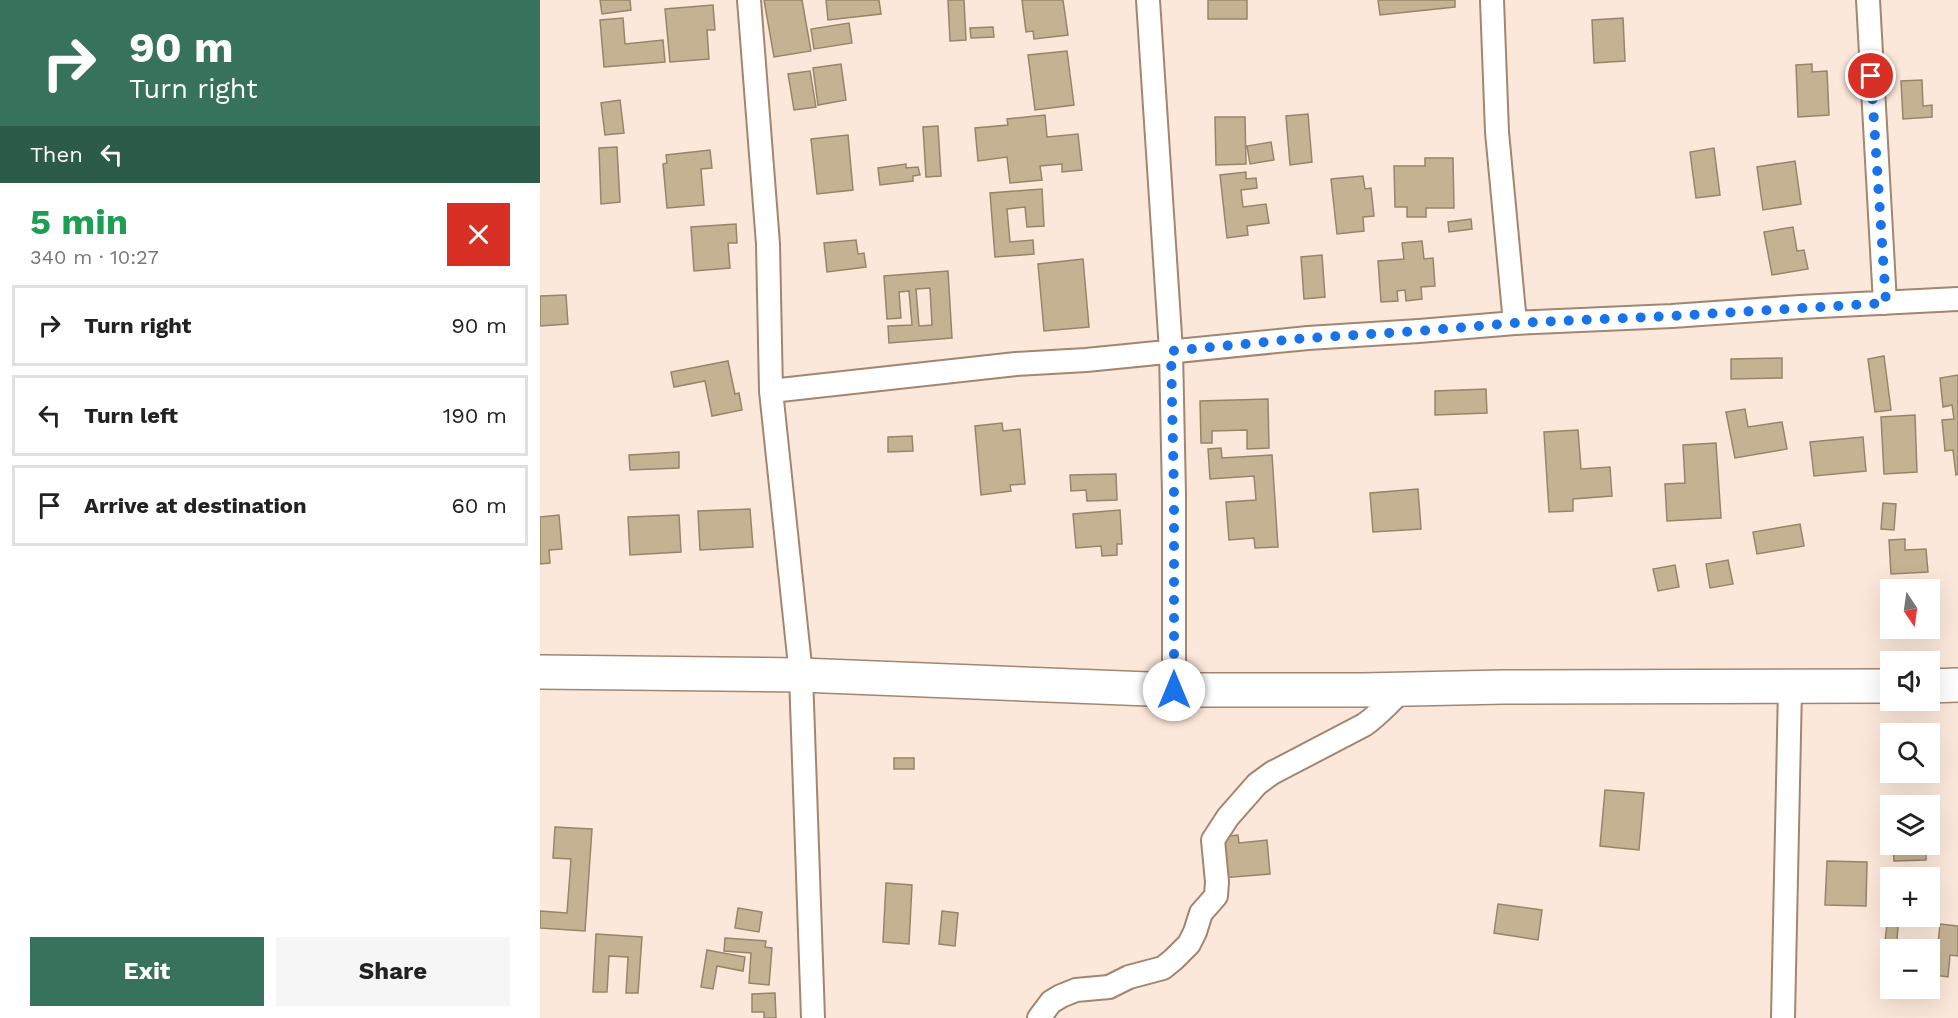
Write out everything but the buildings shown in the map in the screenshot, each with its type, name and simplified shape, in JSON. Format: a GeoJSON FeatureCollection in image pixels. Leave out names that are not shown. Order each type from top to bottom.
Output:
{"type":"FeatureCollection","features":[{"type":"Feature","properties":{"kind":"highway"},"geometry":{"type":"LineString","coordinates":[[540,672],[801,675],[1174,690],[1880,686]]}},
{"type":"Feature","properties":{"kind":"highway"},"geometry":{"type":"LineString","coordinates":[[1940,686],[1958,686]]}},
{"type":"Feature","properties":{"kind":"street"},"geometry":{"type":"LineString","coordinates":[[749,0],[768,244],[771,391],[801,675],[813,1018]]}},
{"type":"Feature","properties":{"kind":"street"},"geometry":{"type":"LineString","coordinates":[[1148,0],[1171,351],[1174,690]]}},
{"type":"Feature","properties":{"kind":"street"},"geometry":{"type":"LineString","coordinates":[[1492,0],[1497,132],[1515,323]]}},
{"type":"Feature","properties":{"kind":"street"},"geometry":{"type":"LineString","coordinates":[[1868,0],[1886,303]]}},
{"type":"Feature","properties":{"kind":"street"},"geometry":{"type":"LineString","coordinates":[[771,391],[1016,364],[1086,360],[1308,338],[1515,323],[1958,299]]}},
{"type":"Feature","properties":{"kind":"street"},"geometry":{"type":"LineString","coordinates":[[1783,1018],[1790,688]]}},
{"type":"Feature","properties":{"kind":"street"},"geometry":{"type":"LineString","coordinates":[[1040,1018],[1051,1002],[1061,996],[1076,990],[1108,987],[1129,977],[1163,968],[1182,952],[1193,937],[1201,913],[1216,896],[1213,840],[1228,817],[1257,784],[1272,773],[1364,725],[1377,716],[1404,689]]}},
{"type":"Feature","properties":{"kind":"route"},"geometry":{"type":"LineString","coordinates":[[1174,690],[1171,351],[1308,338],[1515,323],[1886,303],[1871,76]]}}]}
